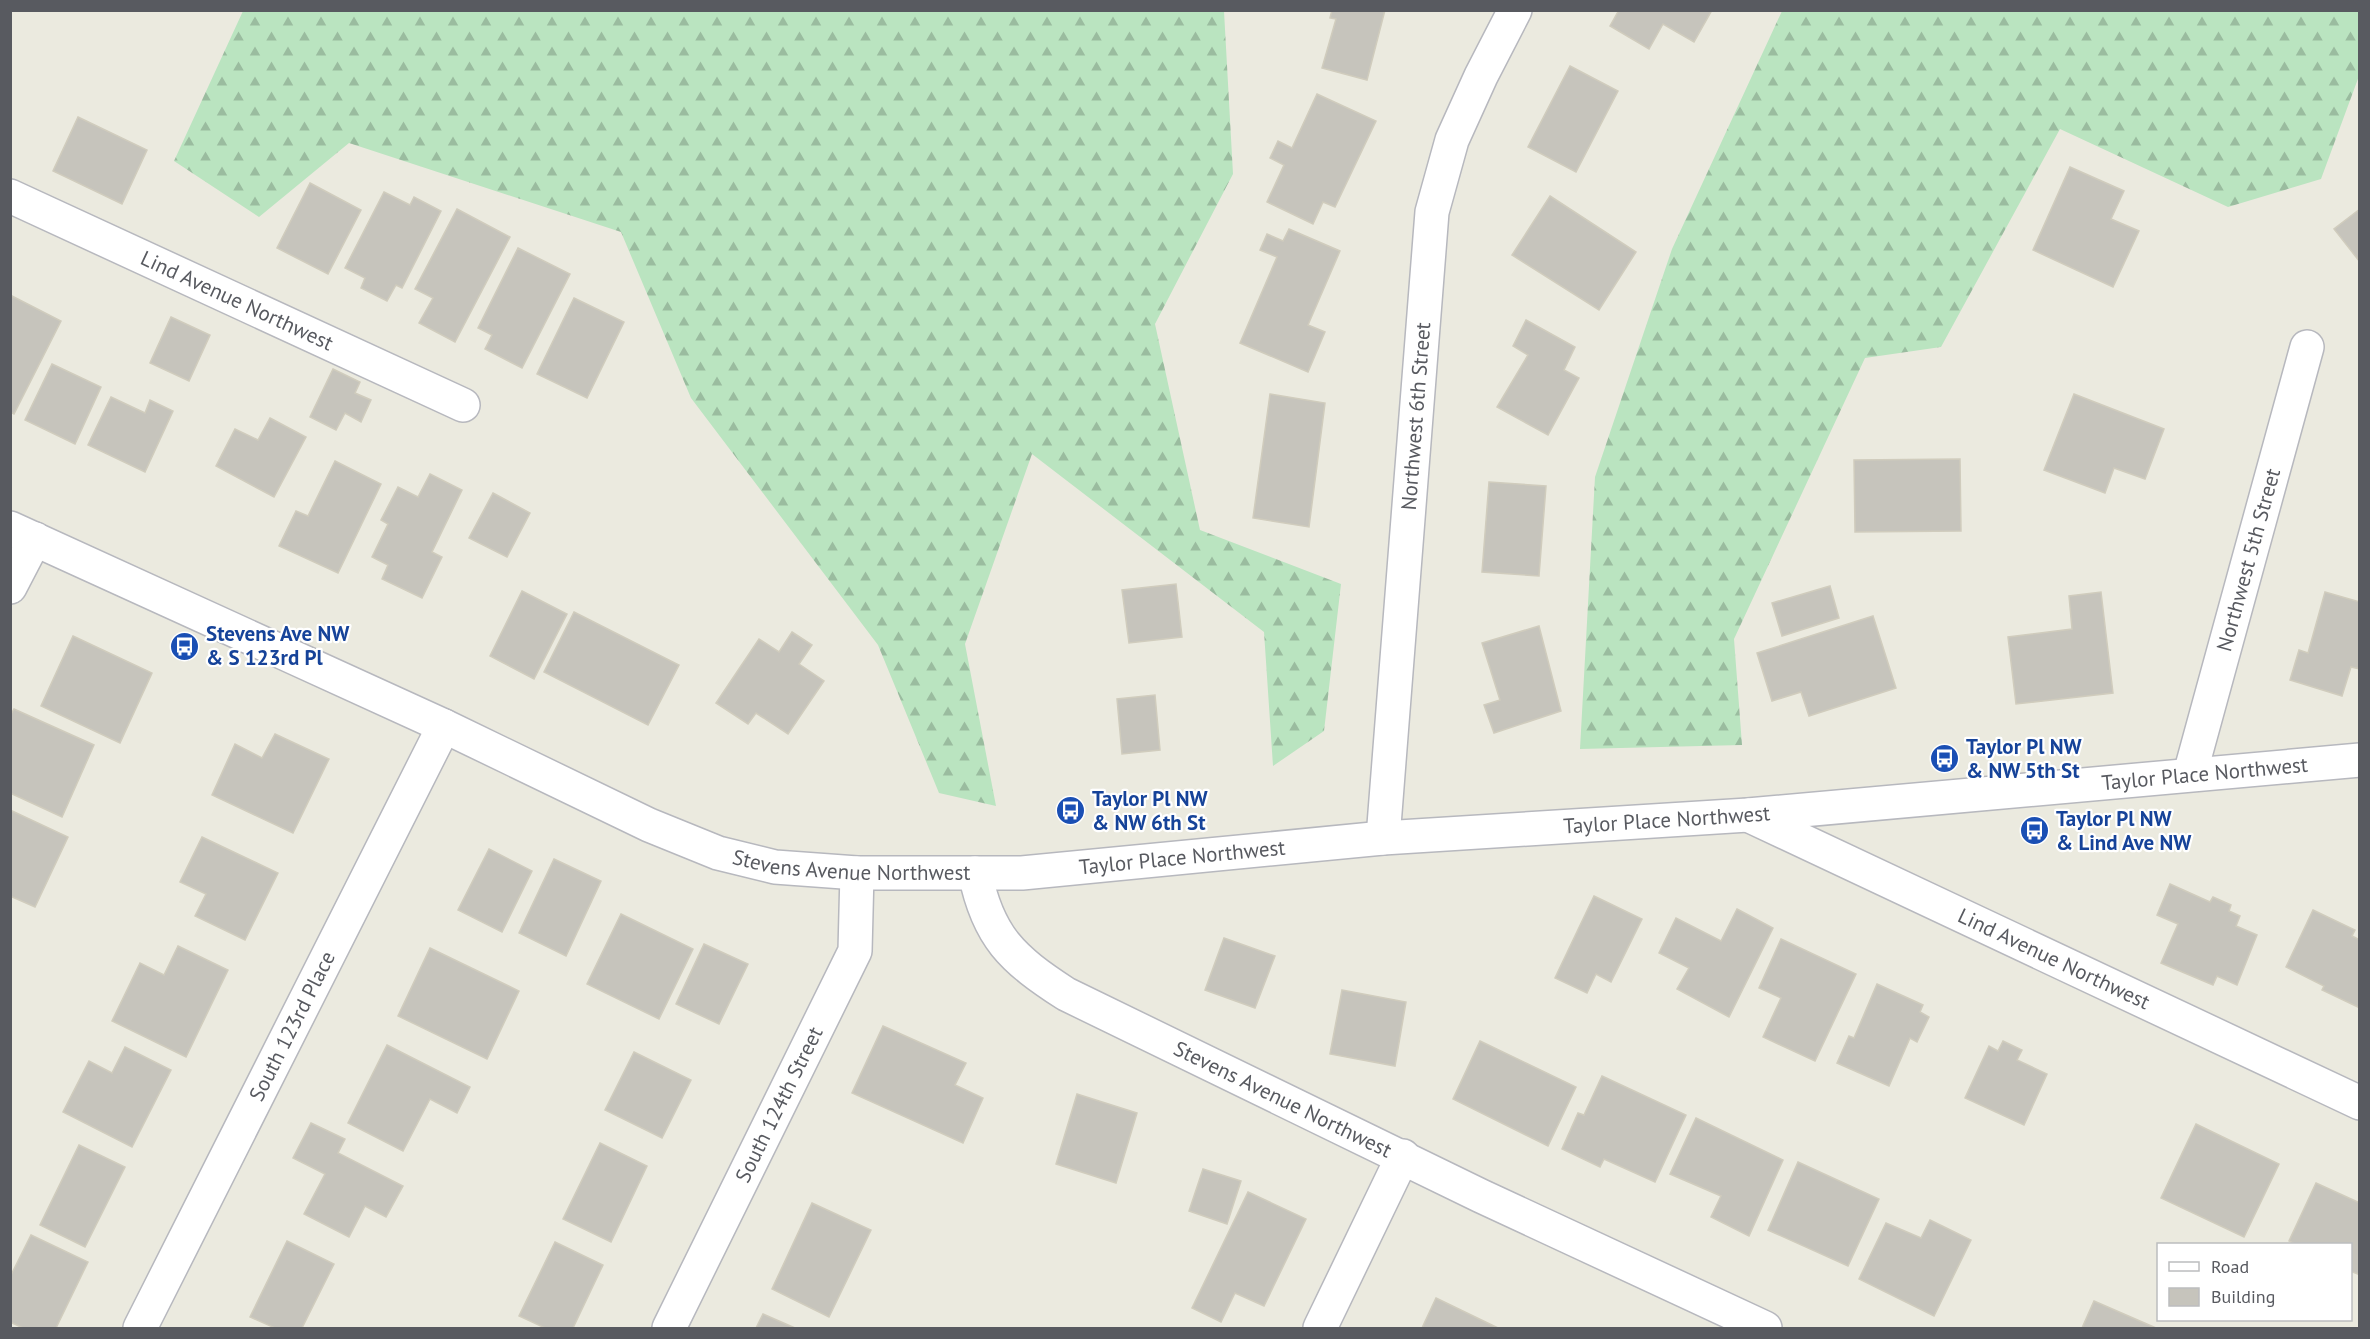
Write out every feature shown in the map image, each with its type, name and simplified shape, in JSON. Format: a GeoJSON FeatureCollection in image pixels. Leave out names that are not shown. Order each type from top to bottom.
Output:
{"type":"FeatureCollection","features":[{"type":"Feature","properties":{"kind":"street","name":"Northwest 6th Street"},"geometry":{"type":"LineString","coordinates":[[1383,838],[1432,212],[1452,140],[1481,75],[1515,10]]}},
{"type":"Feature","properties":{"kind":"street","name":"Lind Avenue Northwest"},"geometry":{"type":"LineString","coordinates":[[10,196],[464,405]]}},
{"type":"Feature","properties":{"kind":"street","name":"Northwest 5th Street"},"geometry":{"type":"LineString","coordinates":[[2190,774],[2307,347]]}},
{"type":"Feature","properties":{"kind":"street"},"geometry":{"type":"LineString","coordinates":[[10,587],[22,534]]}},
{"type":"Feature","properties":{"kind":"street","name":"Stevens Avenue Northwest"},"geometry":{"type":"LineString","coordinates":[[22,534],[444,726],[650,825],[718,853],[775,867],[857,873],[975,873],[988,919],[1003,941],[1027,968],[1066,993],[1404,1156],[1481,1196],[1765,1329]]}},
{"type":"Feature","properties":{"kind":"street","name":"South 123rd Place"},"geometry":{"type":"LineString","coordinates":[[140,1329],[444,726]]}},
{"type":"Feature","properties":{"kind":"street","name":"Taylor Place Northwest"},"geometry":{"type":"LineString","coordinates":[[975,873],[1022,873],[1383,838],[1749,815],[2360,760]]}},
{"type":"Feature","properties":{"kind":"street","name":"Lind Avenue Northwest"},"geometry":{"type":"LineString","coordinates":[[1749,815],[2360,1103]]}},
{"type":"Feature","properties":{"kind":"street","name":"South 124th Street"},"geometry":{"type":"LineString","coordinates":[[669,1329],[855,951],[857,873]]}},
{"type":"Feature","properties":{"kind":"street"},"geometry":{"type":"LineString","coordinates":[[1320,1329],[1404,1156]]}},
{"type":"Feature","properties":{"kind":"green space"},"geometry":{"type":"Polygon","coordinates":[[[243,11],[1224,11],[1233,174],[1155,324],[1200,530],[1341,584],[1324,731],[1273,766],[1264,632],[1032,454],[965,644],[996,806],[939,793],[878,645],[691,398],[621,232],[349,143],[259,217],[174,161],[243,11]]]}},
{"type":"Feature","properties":{"kind":"green space"},"geometry":{"type":"Polygon","coordinates":[[[1782,11],[2359,11],[2359,76],[2321,179],[2228,207],[2060,129],[1941,347],[1865,358],[1734,639],[1742,745],[1580,749],[1595,477],[1672,249],[1782,11]]]}},
{"type":"Feature","properties":{"kind":"building"},"geometry":{"type":"Polygon","coordinates":[[[1332,10],[1385,10],[1367,80],[1322,68],[1336,19],[1330,18],[1332,10]]]}},
{"type":"Feature","properties":{"kind":"building"},"geometry":{"type":"Polygon","coordinates":[[[1619,10],[1712,10],[1694,42],[1663,24],[1649,49],[1610,26],[1619,10]]]}},
{"type":"Feature","properties":{"kind":"building"},"geometry":{"type":"Polygon","coordinates":[[[1570,66],[1618,91],[1576,172],[1528,147],[1570,66]]]}},
{"type":"Feature","properties":{"kind":"building"},"geometry":{"type":"Polygon","coordinates":[[[1317,94],[1376,121],[1335,207],[1323,202],[1313,224],[1267,202],[1284,165],[1270,158],[1278,141],[1292,148],[1317,94]]]}},
{"type":"Feature","properties":{"kind":"building"},"geometry":{"type":"Polygon","coordinates":[[[78,117],[147,150],[122,204],[53,171],[78,117]]]}},
{"type":"Feature","properties":{"kind":"building"},"geometry":{"type":"Polygon","coordinates":[[[2070,167],[2124,191],[2111,219],[2139,231],[2113,287],[2033,250],[2070,167]]]}},
{"type":"Feature","properties":{"kind":"building"},"geometry":{"type":"Polygon","coordinates":[[[310,183],[361,210],[328,274],[277,248],[310,183]]]}},
{"type":"Feature","properties":{"kind":"building"},"geometry":{"type":"Polygon","coordinates":[[[384,192],[410,205],[414,197],[441,211],[402,288],[396,285],[387,301],[361,288],[365,278],[345,268],[384,192]]]}},
{"type":"Feature","properties":{"kind":"building"},"geometry":{"type":"Polygon","coordinates":[[[1550,196],[1636,252],[1599,310],[1512,255],[1550,196]]]}},
{"type":"Feature","properties":{"kind":"building"},"geometry":{"type":"Polygon","coordinates":[[[457,209],[510,237],[455,342],[419,323],[433,298],[415,289],[457,209]]]}},
{"type":"Feature","properties":{"kind":"building"},"geometry":{"type":"Polygon","coordinates":[[[2360,209],[2360,262],[2334,229],[2360,209]]]}},
{"type":"Feature","properties":{"kind":"building"},"geometry":{"type":"Polygon","coordinates":[[[1289,229],[1340,251],[1308,325],[1325,332],[1308,372],[1240,343],[1277,257],[1260,250],[1267,234],[1283,241],[1289,229]]]}},
{"type":"Feature","properties":{"kind":"building"},"geometry":{"type":"Polygon","coordinates":[[[518,248],[570,274],[522,368],[485,349],[492,335],[478,328],[518,248]]]}},
{"type":"Feature","properties":{"kind":"building"},"geometry":{"type":"Polygon","coordinates":[[[10,295],[61,321],[14,414],[10,412],[10,295]]]}},
{"type":"Feature","properties":{"kind":"building"},"geometry":{"type":"Polygon","coordinates":[[[574,298],[624,322],[587,398],[537,374],[574,298]]]}},
{"type":"Feature","properties":{"kind":"building"},"geometry":{"type":"Polygon","coordinates":[[[171,317],[210,335],[189,381],[150,363],[171,317]]]}},
{"type":"Feature","properties":{"kind":"building"},"geometry":{"type":"Polygon","coordinates":[[[1526,320],[1575,347],[1564,370],[1579,378],[1548,435],[1497,407],[1528,355],[1513,346],[1526,320]]]}},
{"type":"Feature","properties":{"kind":"building"},"geometry":{"type":"Polygon","coordinates":[[[52,364],[101,387],[75,444],[25,420],[52,364]]]}},
{"type":"Feature","properties":{"kind":"building"},"geometry":{"type":"Polygon","coordinates":[[[333,369],[360,382],[355,393],[371,400],[361,422],[345,413],[336,430],[310,417],[333,369]]]}},
{"type":"Feature","properties":{"kind":"building"},"geometry":{"type":"Polygon","coordinates":[[[1270,394],[1325,403],[1309,527],[1253,518],[1270,394]]]}},
{"type":"Feature","properties":{"kind":"building"},"geometry":{"type":"Polygon","coordinates":[[[2074,394],[2164,429],[2145,479],[2114,468],[2105,493],[2044,470],[2074,394]]]}},
{"type":"Feature","properties":{"kind":"building"},"geometry":{"type":"Polygon","coordinates":[[[111,397],[145,413],[150,400],[173,411],[145,472],[88,445],[111,397]]]}},
{"type":"Feature","properties":{"kind":"building"},"geometry":{"type":"Polygon","coordinates":[[[270,418],[306,437],[274,497],[216,466],[235,429],[258,440],[270,418]]]}},
{"type":"Feature","properties":{"kind":"building"},"geometry":{"type":"Polygon","coordinates":[[[1960,459],[1961,531],[1855,532],[1854,460],[1960,459]]]}},
{"type":"Feature","properties":{"kind":"building"},"geometry":{"type":"Polygon","coordinates":[[[335,461],[381,484],[338,573],[279,546],[296,511],[308,516],[335,461]]]}},
{"type":"Feature","properties":{"kind":"building"},"geometry":{"type":"Polygon","coordinates":[[[430,474],[462,490],[432,552],[442,557],[422,598],[382,579],[388,565],[372,557],[388,524],[381,520],[398,487],[418,497],[430,474]]]}},
{"type":"Feature","properties":{"kind":"building"},"geometry":{"type":"Polygon","coordinates":[[[1489,482],[1546,486],[1539,576],[1482,572],[1489,482]]]}},
{"type":"Feature","properties":{"kind":"building"},"geometry":{"type":"Polygon","coordinates":[[[493,493],[530,513],[507,557],[469,538],[493,493]]]}},
{"type":"Feature","properties":{"kind":"building"},"geometry":{"type":"Polygon","coordinates":[[[1176,584],[1182,637],[1129,643],[1122,590],[1176,584]]]}},
{"type":"Feature","properties":{"kind":"building"},"geometry":{"type":"Polygon","coordinates":[[[1830,586],[1839,618],[1782,636],[1772,603],[1830,586]]]}},
{"type":"Feature","properties":{"kind":"building"},"geometry":{"type":"Polygon","coordinates":[[[522,591],[567,614],[534,679],[490,656],[522,591]]]}},
{"type":"Feature","properties":{"kind":"building"},"geometry":{"type":"Polygon","coordinates":[[[2101,592],[2113,693],[2016,704],[2008,637],[2072,629],[2069,596],[2101,592]]]}},
{"type":"Feature","properties":{"kind":"building"},"geometry":{"type":"Polygon","coordinates":[[[2325,592],[2360,602],[2360,669],[2351,667],[2342,696],[2290,680],[2299,650],[2308,653],[2325,592]]]}},
{"type":"Feature","properties":{"kind":"building"},"geometry":{"type":"Polygon","coordinates":[[[574,612],[679,665],[648,725],[544,672],[574,612]]]}},
{"type":"Feature","properties":{"kind":"building"},"geometry":{"type":"Polygon","coordinates":[[[1873,616],[1896,688],[1809,716],[1801,692],[1772,701],[1757,653],[1873,616]]]}},
{"type":"Feature","properties":{"kind":"building"},"geometry":{"type":"Polygon","coordinates":[[[1539,626],[1561,711],[1494,733],[1484,705],[1500,700],[1482,643],[1539,626]]]}},
{"type":"Feature","properties":{"kind":"building"},"geometry":{"type":"Polygon","coordinates":[[[792,632],[812,645],[799,664],[824,681],[788,734],[756,713],[748,724],[716,703],[759,639],[779,652],[792,632]]]}},
{"type":"Feature","properties":{"kind":"building"},"geometry":{"type":"Polygon","coordinates":[[[73,636],[152,673],[120,743],[41,706],[73,636]]]}},
{"type":"Feature","properties":{"kind":"building"},"geometry":{"type":"Polygon","coordinates":[[[1155,695],[1160,750],[1122,754],[1117,699],[1155,695]]]}},
{"type":"Feature","properties":{"kind":"building"},"geometry":{"type":"Polygon","coordinates":[[[14,709],[94,745],[62,817],[10,793],[10,716],[14,709]]]}},
{"type":"Feature","properties":{"kind":"building"},"geometry":{"type":"Polygon","coordinates":[[[275,734],[329,759],[293,833],[212,795],[235,744],[262,758],[275,734]]]}},
{"type":"Feature","properties":{"kind":"building"},"geometry":{"type":"Polygon","coordinates":[[[10,810],[68,837],[35,907],[10,896],[10,810]]]}},
{"type":"Feature","properties":{"kind":"building"},"geometry":{"type":"Polygon","coordinates":[[[202,837],[278,873],[245,940],[195,916],[206,894],[180,882],[202,837]]]}},
{"type":"Feature","properties":{"kind":"building"},"geometry":{"type":"Polygon","coordinates":[[[489,849],[532,871],[502,932],[458,910],[489,849]]]}},
{"type":"Feature","properties":{"kind":"building"},"geometry":{"type":"Polygon","coordinates":[[[554,859],[601,881],[566,956],[519,933],[554,859]]]}},
{"type":"Feature","properties":{"kind":"building"},"geometry":{"type":"Polygon","coordinates":[[[2170,884],[2210,902],[2213,897],[2231,905],[2229,911],[2240,916],[2236,926],[2257,935],[2237,985],[2217,976],[2213,985],[2161,963],[2178,924],[2157,915],[2170,884]]]}},
{"type":"Feature","properties":{"kind":"building"},"geometry":{"type":"Polygon","coordinates":[[[1594,896],[1642,919],[1611,982],[1596,974],[1587,993],[1555,978],[1594,896]]]}},
{"type":"Feature","properties":{"kind":"building"},"geometry":{"type":"Polygon","coordinates":[[[1737,909],[1773,928],[1729,1017],[1677,989],[1689,968],[1659,953],[1676,918],[1721,941],[1737,909]]]}},
{"type":"Feature","properties":{"kind":"building"},"geometry":{"type":"Polygon","coordinates":[[[2313,910],[2355,930],[2352,936],[2360,940],[2360,1008],[2322,990],[2324,986],[2286,967],[2313,910]]]}},
{"type":"Feature","properties":{"kind":"building"},"geometry":{"type":"Polygon","coordinates":[[[621,914],[693,949],[659,1019],[587,984],[621,914]]]}},
{"type":"Feature","properties":{"kind":"building"},"geometry":{"type":"Polygon","coordinates":[[[1224,938],[1275,956],[1255,1008],[1205,990],[1224,938]]]}},
{"type":"Feature","properties":{"kind":"building"},"geometry":{"type":"Polygon","coordinates":[[[1781,939],[1856,974],[1815,1061],[1763,1037],[1781,998],[1759,988],[1781,939]]]}},
{"type":"Feature","properties":{"kind":"building"},"geometry":{"type":"Polygon","coordinates":[[[704,944],[748,964],[719,1024],[676,1004],[704,944]]]}},
{"type":"Feature","properties":{"kind":"building"},"geometry":{"type":"Polygon","coordinates":[[[178,946],[228,970],[186,1057],[112,1021],[140,963],[164,975],[178,946]]]}},
{"type":"Feature","properties":{"kind":"building"},"geometry":{"type":"Polygon","coordinates":[[[430,948],[519,991],[487,1059],[398,1016],[430,948]]]}},
{"type":"Feature","properties":{"kind":"building"},"geometry":{"type":"Polygon","coordinates":[[[1877,984],[1923,1005],[1920,1012],[1929,1017],[1917,1042],[1910,1038],[1889,1086],[1837,1063],[1849,1036],[1854,1038],[1877,984]]]}},
{"type":"Feature","properties":{"kind":"building"},"geometry":{"type":"Polygon","coordinates":[[[1342,990],[1406,1002],[1395,1066],[1330,1054],[1342,990]]]}},
{"type":"Feature","properties":{"kind":"building"},"geometry":{"type":"Polygon","coordinates":[[[883,1026],[966,1063],[955,1085],[983,1098],[963,1143],[852,1093],[883,1026]]]}},
{"type":"Feature","properties":{"kind":"building"},"geometry":{"type":"Polygon","coordinates":[[[1480,1041],[1576,1087],[1548,1146],[1453,1099],[1480,1041]]]}},
{"type":"Feature","properties":{"kind":"building"},"geometry":{"type":"Polygon","coordinates":[[[2003,1041],[2022,1050],[2017,1060],[2047,1074],[2024,1125],[1965,1098],[1989,1046],[1998,1051],[2003,1041]]]}},
{"type":"Feature","properties":{"kind":"building"},"geometry":{"type":"Polygon","coordinates":[[[387,1045],[470,1087],[457,1113],[430,1099],[403,1151],[348,1123],[387,1045]]]}},
{"type":"Feature","properties":{"kind":"building"},"geometry":{"type":"Polygon","coordinates":[[[125,1047],[171,1070],[132,1147],[63,1112],[89,1061],[112,1073],[125,1047]]]}},
{"type":"Feature","properties":{"kind":"building"},"geometry":{"type":"Polygon","coordinates":[[[634,1052],[691,1080],[662,1138],[605,1110],[634,1052]]]}},
{"type":"Feature","properties":{"kind":"building"},"geometry":{"type":"Polygon","coordinates":[[[1602,1076],[1686,1115],[1655,1182],[1604,1159],[1600,1167],[1562,1149],[1578,1113],[1584,1115],[1602,1076]]]}},
{"type":"Feature","properties":{"kind":"building"},"geometry":{"type":"Polygon","coordinates":[[[1077,1094],[1137,1113],[1116,1183],[1056,1164],[1077,1094]]]}},
{"type":"Feature","properties":{"kind":"building"},"geometry":{"type":"Polygon","coordinates":[[[1696,1118],[1783,1160],[1749,1236],[1711,1217],[1721,1196],[1670,1174],[1696,1118]]]}},
{"type":"Feature","properties":{"kind":"building"},"geometry":{"type":"Polygon","coordinates":[[[311,1123],[345,1139],[338,1153],[403,1186],[386,1217],[365,1206],[349,1237],[304,1214],[325,1174],[293,1158],[311,1123]]]}},
{"type":"Feature","properties":{"kind":"building"},"geometry":{"type":"Polygon","coordinates":[[[2196,1124],[2279,1164],[2244,1237],[2161,1198],[2196,1124]]]}},
{"type":"Feature","properties":{"kind":"building"},"geometry":{"type":"Polygon","coordinates":[[[600,1143],[647,1166],[611,1242],[563,1219],[600,1143]]]}},
{"type":"Feature","properties":{"kind":"building"},"geometry":{"type":"Polygon","coordinates":[[[79,1145],[125,1167],[85,1247],[40,1225],[79,1145]]]}},
{"type":"Feature","properties":{"kind":"building"},"geometry":{"type":"Polygon","coordinates":[[[1798,1162],[1879,1199],[1848,1266],[1768,1230],[1798,1162]]]}},
{"type":"Feature","properties":{"kind":"building"},"geometry":{"type":"Polygon","coordinates":[[[1203,1169],[1241,1181],[1227,1224],[1189,1211],[1203,1169]]]}},
{"type":"Feature","properties":{"kind":"building"},"geometry":{"type":"Polygon","coordinates":[[[2316,1183],[2360,1203],[2360,1275],[2352,1272],[2352,1243],[2293,1243],[2289,1241],[2316,1183]]]}},
{"type":"Feature","properties":{"kind":"building"},"geometry":{"type":"Polygon","coordinates":[[[1248,1192],[1306,1219],[1264,1306],[1235,1293],[1221,1322],[1192,1308],[1248,1192]]]}},
{"type":"Feature","properties":{"kind":"building"},"geometry":{"type":"Polygon","coordinates":[[[812,1203],[871,1230],[829,1317],[772,1289],[812,1203]]]}},
{"type":"Feature","properties":{"kind":"building"},"geometry":{"type":"Polygon","coordinates":[[[1930,1220],[1971,1240],[1934,1316],[1859,1279],[1886,1223],[1921,1238],[1930,1220]]]}},
{"type":"Feature","properties":{"kind":"building"},"geometry":{"type":"Polygon","coordinates":[[[31,1235],[88,1262],[56,1328],[23,1328],[10,1322],[10,1277],[31,1235]]]}},
{"type":"Feature","properties":{"kind":"building"},"geometry":{"type":"Polygon","coordinates":[[[287,1241],[334,1264],[302,1328],[275,1328],[250,1317],[287,1241]]]}},
{"type":"Feature","properties":{"kind":"building"},"geometry":{"type":"Polygon","coordinates":[[[555,1242],[603,1265],[573,1328],[545,1328],[519,1316],[555,1242]]]}},
{"type":"Feature","properties":{"kind":"building"},"geometry":{"type":"Polygon","coordinates":[[[1436,1298],[1498,1328],[1422,1328],[1436,1298]]]}},
{"type":"Feature","properties":{"kind":"building"},"geometry":{"type":"Polygon","coordinates":[[[2094,1301],[2156,1328],[2082,1328],[2094,1301]]]}},
{"type":"Feature","properties":{"kind":"building"},"geometry":{"type":"Polygon","coordinates":[[[763,1314],[795,1328],[756,1328],[763,1314]]]}},
{"type":"Feature","properties":{"kind":"place","name":"Stevens Ave NW & S 123rd Pl"},"geometry":{"type":"Point","coordinates":[185,646]}},
{"type":"Feature","properties":{"kind":"place","name":"Taylor Pl NW & NW 5th St"},"geometry":{"type":"Point","coordinates":[1945,759]}},
{"type":"Feature","properties":{"kind":"place","name":"Taylor Pl NW & NW 6th St"},"geometry":{"type":"Point","coordinates":[1071,811]}},
{"type":"Feature","properties":{"kind":"place","name":"Taylor Pl NW & Lind Ave NW"},"geometry":{"type":"Point","coordinates":[2035,831]}}]}
